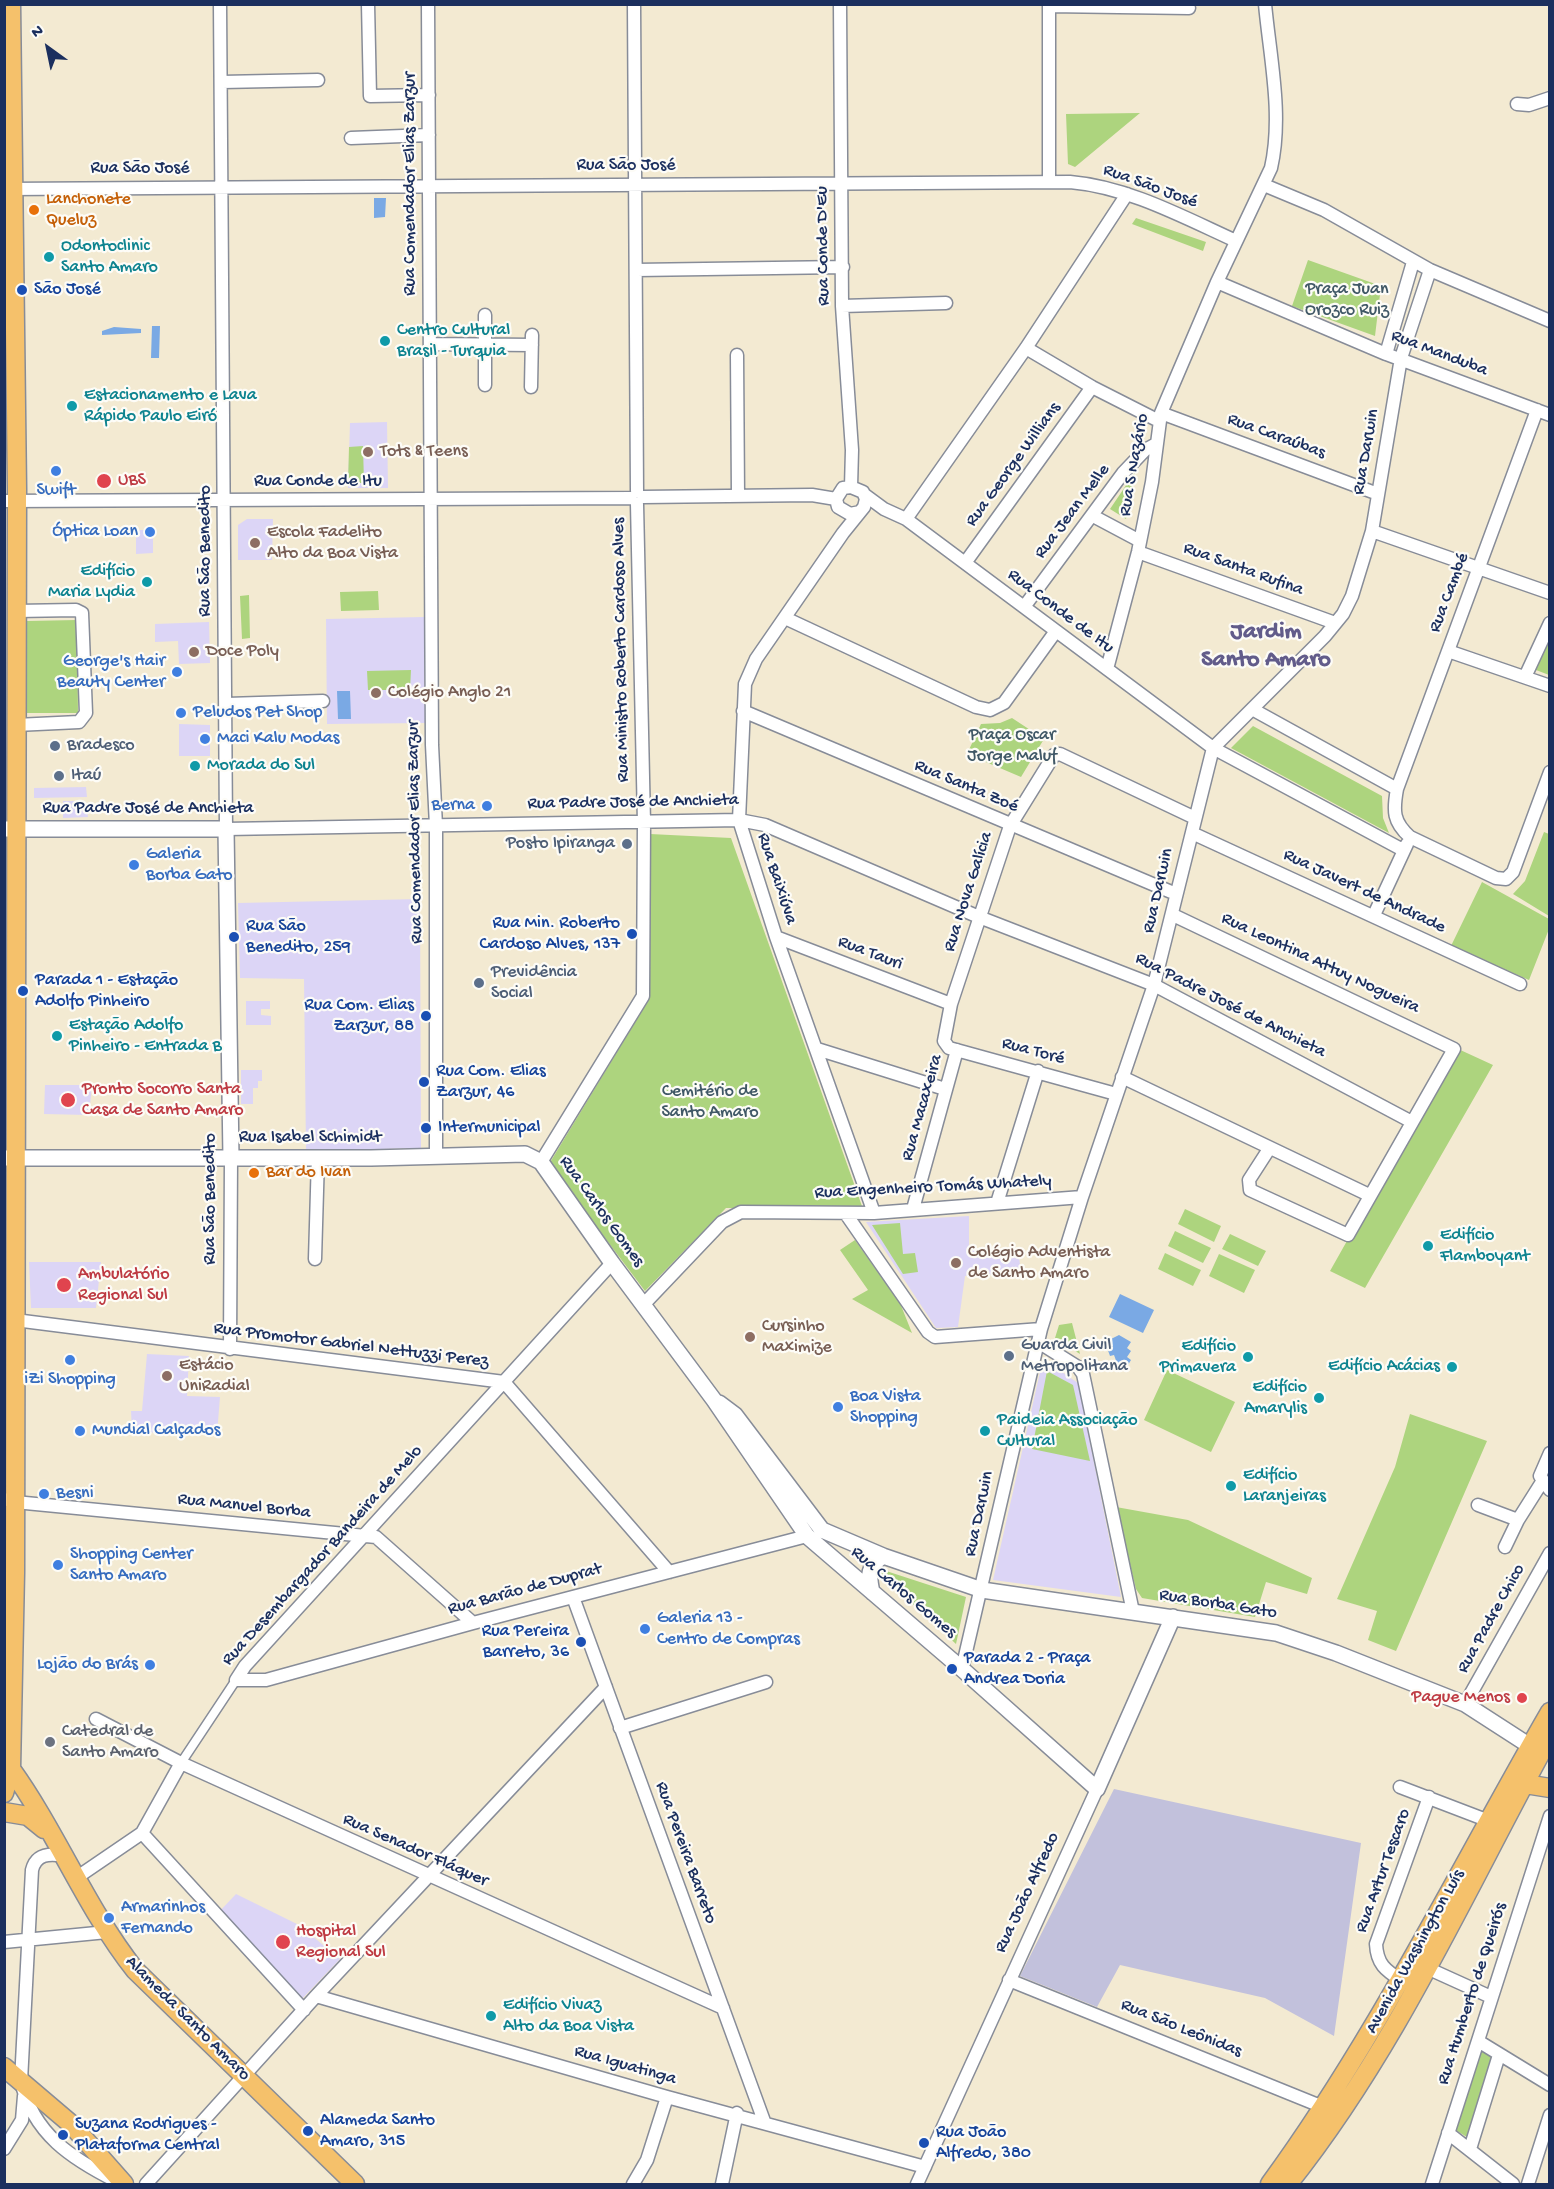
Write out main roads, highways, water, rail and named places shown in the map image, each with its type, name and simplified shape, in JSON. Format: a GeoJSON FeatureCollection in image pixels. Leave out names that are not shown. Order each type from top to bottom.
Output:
{"type":"FeatureCollection","features":[{"type":"Feature","properties":{"kind":"main road"},"geometry":{"type":"LineString","coordinates":[[4,1792],[9,1762],[10,1501],[15,1320],[10,1158],[10,829],[16,725],[8,189],[11,4]]}},
{"type":"Feature","properties":{"kind":"main road","name":"Avenida Washington Luís"},"geometry":{"type":"LineString","coordinates":[[1288,2184],[1331,2111],[1489,1821],[1540,1753],[1550,1712]]}},
{"type":"Feature","properties":{"kind":"main road","name":"Avenida Washington Luís"},"geometry":{"type":"LineString","coordinates":[[1270,2184],[1383,2044],[1427,1968],[1550,1736]]}},
{"type":"Feature","properties":{"kind":"main road","name":"Alameda Santo Amaro"},"geometry":{"type":"LineString","coordinates":[[9,1762],[107,1932],[135,1970],[355,2184]]}},
{"type":"Feature","properties":{"kind":"main road"},"geometry":{"type":"LineString","coordinates":[[1525,1784],[1550,1788]]}},
{"type":"Feature","properties":{"kind":"main road"},"geometry":{"type":"LineString","coordinates":[[4,1812],[28,1816],[51,1834]]}},
{"type":"Feature","properties":{"kind":"main road"},"geometry":{"type":"LineString","coordinates":[[4,2067],[23,2088],[71,2124],[124,2184]]}},
{"type":"Feature","properties":{"kind":"water"},"geometry":{"type":"Polygon","coordinates":[[[374,198],[386,198],[385,217],[374,218],[374,198]]]}},
{"type":"Feature","properties":{"kind":"water"},"geometry":{"type":"Polygon","coordinates":[[[152,326],[160,326],[159,358],[151,358],[152,326]]]}},
{"type":"Feature","properties":{"kind":"water"},"geometry":{"type":"Polygon","coordinates":[[[114,327],[141,329],[141,333],[102,335],[102,331],[114,327]]]}},
{"type":"Feature","properties":{"kind":"water"},"geometry":{"type":"Polygon","coordinates":[[[337,691],[350,691],[351,719],[338,719],[337,691]]]}},
{"type":"Feature","properties":{"kind":"water"},"geometry":{"type":"Polygon","coordinates":[[[1120,1294],[1154,1310],[1143,1333],[1109,1317],[1120,1294]]]}},
{"type":"Feature","properties":{"kind":"water"},"geometry":{"type":"Polygon","coordinates":[[[1119,1335],[1131,1342],[1127,1348],[1131,1351],[1127,1357],[1131,1360],[1128,1365],[1118,1366],[1114,1355],[1110,1356],[1105,1342],[1119,1335]]]}},
{"type":"Feature","properties":{"kind":"place","name":"Lanchonete Queluz"},"geometry":{"type":"Point","coordinates":[34,210]}},
{"type":"Feature","properties":{"kind":"place","name":"Odontoclinic Santo Amaro"},"geometry":{"type":"Point","coordinates":[49,257]}},
{"type":"Feature","properties":{"kind":"place","name":"São José"},"geometry":{"type":"Point","coordinates":[22,290]}},
{"type":"Feature","properties":{"kind":"place","name":"Centro Cultural Brasil - Turquia"},"geometry":{"type":"Point","coordinates":[385,341]}},
{"type":"Feature","properties":{"kind":"place","name":"Estacionamento e Lava Rápido Paulo Eiró"},"geometry":{"type":"Point","coordinates":[72,406]}},
{"type":"Feature","properties":{"kind":"place","name":"Tots & Teens"},"geometry":{"type":"Point","coordinates":[368,452]}},
{"type":"Feature","properties":{"kind":"place","name":"Swift"},"geometry":{"type":"Point","coordinates":[56,471]}},
{"type":"Feature","properties":{"kind":"place","name":"UBS"},"geometry":{"type":"Point","coordinates":[104,481]}},
{"type":"Feature","properties":{"kind":"place","name":"Óptica Loan"},"geometry":{"type":"Point","coordinates":[150,532]}},
{"type":"Feature","properties":{"kind":"place","name":"Escola Fadelito Alto da Boa Vista"},"geometry":{"type":"Point","coordinates":[255,543]}},
{"type":"Feature","properties":{"kind":"place","name":"Edifício Maria Lydia"},"geometry":{"type":"Point","coordinates":[147,582]}},
{"type":"Feature","properties":{"kind":"place","name":"Doce Poly"},"geometry":{"type":"Point","coordinates":[194,652]}},
{"type":"Feature","properties":{"kind":"place","name":"George's Hair Beauty Center"},"geometry":{"type":"Point","coordinates":[177,672]}},
{"type":"Feature","properties":{"kind":"place","name":"Colégio Anglo 21"},"geometry":{"type":"Point","coordinates":[376,693]}},
{"type":"Feature","properties":{"kind":"place","name":"Peludos Pet Shop"},"geometry":{"type":"Point","coordinates":[181,713]}},
{"type":"Feature","properties":{"kind":"place","name":"Maci Kalu Modas"},"geometry":{"type":"Point","coordinates":[205,739]}},
{"type":"Feature","properties":{"kind":"place","name":"Bradesco"},"geometry":{"type":"Point","coordinates":[55,746]}},
{"type":"Feature","properties":{"kind":"place","name":"Morada do Sul"},"geometry":{"type":"Point","coordinates":[195,766]}},
{"type":"Feature","properties":{"kind":"place","name":"Itaú"},"geometry":{"type":"Point","coordinates":[59,776]}},
{"type":"Feature","properties":{"kind":"place","name":"Berna"},"geometry":{"type":"Point","coordinates":[487,806]}},
{"type":"Feature","properties":{"kind":"place","name":"Posto Ipiranga"},"geometry":{"type":"Point","coordinates":[627,844]}},
{"type":"Feature","properties":{"kind":"place","name":"Galeria Borba Gato"},"geometry":{"type":"Point","coordinates":[134,865]}},
{"type":"Feature","properties":{"kind":"place","name":"Rua Min. Roberto Cardoso Alves, 137"},"geometry":{"type":"Point","coordinates":[632,934]}},
{"type":"Feature","properties":{"kind":"place","name":"Rua São Benedito, 259"},"geometry":{"type":"Point","coordinates":[234,937]}},
{"type":"Feature","properties":{"kind":"place","name":"Previdência Social"},"geometry":{"type":"Point","coordinates":[479,983]}},
{"type":"Feature","properties":{"kind":"place","name":"Parada 1 - Estação Adolfo Pinheiro"},"geometry":{"type":"Point","coordinates":[23,991]}},
{"type":"Feature","properties":{"kind":"place","name":"Rua Com. Elias Zarzur, 88"},"geometry":{"type":"Point","coordinates":[426,1016]}},
{"type":"Feature","properties":{"kind":"place","name":"Estação Adolfo Pinheiro - Entrada B"},"geometry":{"type":"Point","coordinates":[57,1036]}},
{"type":"Feature","properties":{"kind":"place","name":"Rua Com. Elias Zarzur, 46"},"geometry":{"type":"Point","coordinates":[424,1082]}},
{"type":"Feature","properties":{"kind":"place","name":"Pronto Socorro Santa Casa de Santo Amaro"},"geometry":{"type":"Point","coordinates":[68,1100]}},
{"type":"Feature","properties":{"kind":"place","name":"Intermunicipal"},"geometry":{"type":"Point","coordinates":[426,1128]}},
{"type":"Feature","properties":{"kind":"place","name":"Bar do Ivan"},"geometry":{"type":"Point","coordinates":[254,1173]}},
{"type":"Feature","properties":{"kind":"place","name":"Edifício Flamboyant"},"geometry":{"type":"Point","coordinates":[1428,1246]}},
{"type":"Feature","properties":{"kind":"place","name":"Colégio Adventista de Santo Amaro"},"geometry":{"type":"Point","coordinates":[956,1263]}},
{"type":"Feature","properties":{"kind":"place","name":"Ambulatório Regional Sul"},"geometry":{"type":"Point","coordinates":[64,1285]}},
{"type":"Feature","properties":{"kind":"place","name":"Cursinho Maximize"},"geometry":{"type":"Point","coordinates":[750,1337]}},
{"type":"Feature","properties":{"kind":"place","name":"Guarda Civil Metropolitana"},"geometry":{"type":"Point","coordinates":[1009,1356]}},
{"type":"Feature","properties":{"kind":"place","name":"Edifício Primavera"},"geometry":{"type":"Point","coordinates":[1248,1357]}},
{"type":"Feature","properties":{"kind":"place","name":"iZi Shopping"},"geometry":{"type":"Point","coordinates":[70,1360]}},
{"type":"Feature","properties":{"kind":"place","name":"Edifício Acácias"},"geometry":{"type":"Point","coordinates":[1452,1367]}},
{"type":"Feature","properties":{"kind":"place","name":"Estácio UniRadial"},"geometry":{"type":"Point","coordinates":[167,1376]}},
{"type":"Feature","properties":{"kind":"place","name":"Edifício Amarylis"},"geometry":{"type":"Point","coordinates":[1319,1398]}},
{"type":"Feature","properties":{"kind":"place","name":"Boa Vista Shopping"},"geometry":{"type":"Point","coordinates":[838,1407]}},
{"type":"Feature","properties":{"kind":"place","name":"Mundial Calçados"},"geometry":{"type":"Point","coordinates":[80,1431]}},
{"type":"Feature","properties":{"kind":"place","name":"Paideia Associação Cultural"},"geometry":{"type":"Point","coordinates":[985,1431]}},
{"type":"Feature","properties":{"kind":"place","name":"Edifício Laranjeiras"},"geometry":{"type":"Point","coordinates":[1231,1486]}},
{"type":"Feature","properties":{"kind":"place","name":"Besni"},"geometry":{"type":"Point","coordinates":[44,1494]}},
{"type":"Feature","properties":{"kind":"place","name":"Shopping Center Santo Amaro"},"geometry":{"type":"Point","coordinates":[58,1565]}},
{"type":"Feature","properties":{"kind":"place","name":"Galeria 13 - Centro de Compras"},"geometry":{"type":"Point","coordinates":[645,1629]}},
{"type":"Feature","properties":{"kind":"place","name":"Rua Pereira Barreto, 36"},"geometry":{"type":"Point","coordinates":[581,1642]}},
{"type":"Feature","properties":{"kind":"place","name":"Lojão do Brás"},"geometry":{"type":"Point","coordinates":[150,1665]}},
{"type":"Feature","properties":{"kind":"place","name":"Parada 2 - Praça Andrea Doria"},"geometry":{"type":"Point","coordinates":[952,1669]}},
{"type":"Feature","properties":{"kind":"place","name":"Pague Menos"},"geometry":{"type":"Point","coordinates":[1522,1698]}},
{"type":"Feature","properties":{"kind":"place","name":"Catedral de Santo Amaro"},"geometry":{"type":"Point","coordinates":[50,1742]}},
{"type":"Feature","properties":{"kind":"place","name":"Armarinhos Fernando"},"geometry":{"type":"Point","coordinates":[109,1918]}},
{"type":"Feature","properties":{"kind":"place","name":"Hospital Regional Sul"},"geometry":{"type":"Point","coordinates":[283,1942]}},
{"type":"Feature","properties":{"kind":"place","name":"Edifício Vivaz Alto da Boa Vista"},"geometry":{"type":"Point","coordinates":[491,2016]}},
{"type":"Feature","properties":{"kind":"place","name":"Alameda Santo Amaro, 315"},"geometry":{"type":"Point","coordinates":[308,2131]}},
{"type":"Feature","properties":{"kind":"place","name":"Suzana Rodrigues - Plataforma Central"},"geometry":{"type":"Point","coordinates":[63,2135]}},
{"type":"Feature","properties":{"kind":"place","name":"Rua João Alfredo, 380"},"geometry":{"type":"Point","coordinates":[924,2143]}},
{"type":"Feature","properties":{"kind":"district","name":"Jardim Santo Amaro"},"geometry":{"type":"Point","coordinates":[1266,647]}},
{"type":"Feature","properties":{"kind":"park label","name":"Praça Juan Orozco Ruiz"},"geometry":{"type":"Point","coordinates":[1347,300]}},
{"type":"Feature","properties":{"kind":"park label","name":"Praça Oscar Jorge Maluf"},"geometry":{"type":"Point","coordinates":[1012,746]}},
{"type":"Feature","properties":{"kind":"park label","name":"Cemitério de Santo Amaro"},"geometry":{"type":"Point","coordinates":[710,1102]}}]}
